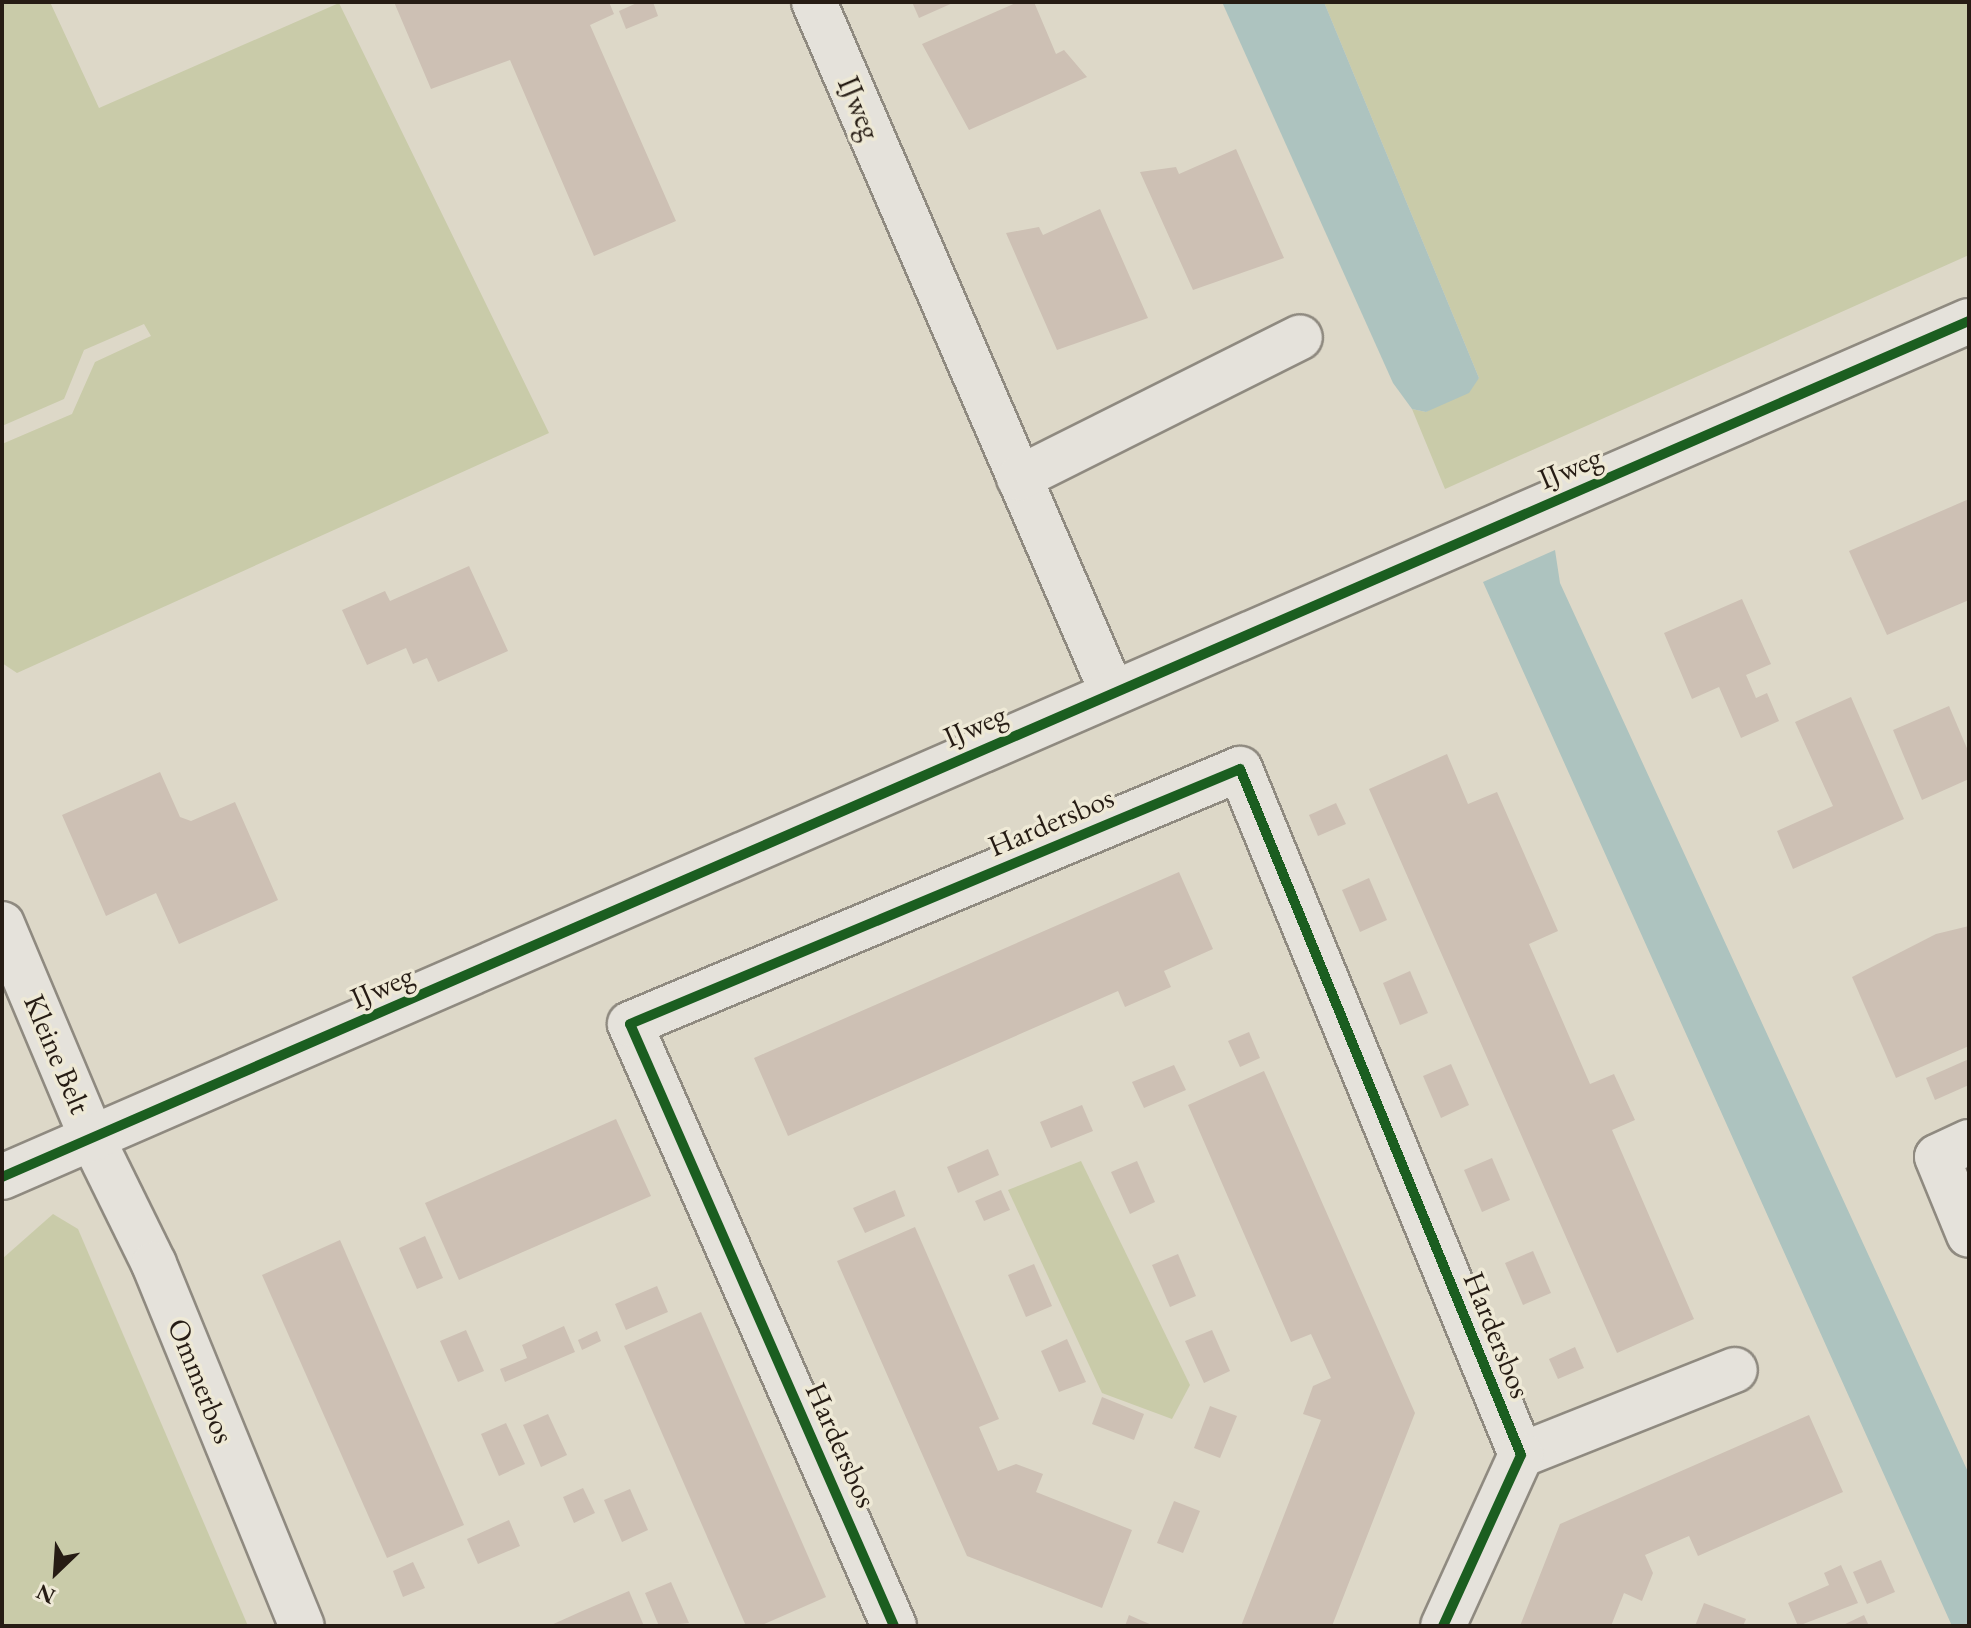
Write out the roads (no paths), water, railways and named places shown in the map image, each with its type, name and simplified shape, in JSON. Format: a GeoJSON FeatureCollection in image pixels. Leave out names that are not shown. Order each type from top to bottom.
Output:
{"type":"FeatureCollection","features":[{"type":"Feature","properties":{"kind":"street","name":"IJweg"},"geometry":{"type":"LineString","coordinates":[[814,2],[1112,692]]}},
{"type":"Feature","properties":{"kind":"street","name":"IJweg"},"geometry":{"type":"LineString","coordinates":[[2,1177],[1969,321]]}},
{"type":"Feature","properties":{"kind":"street"},"geometry":{"type":"LineString","coordinates":[[1019,478],[1300,337]]}},
{"type":"Feature","properties":{"kind":"street","name":"Hardersbos"},"geometry":{"type":"LineString","coordinates":[[894,1626],[630,1024],[1240,769],[1521,1455]]}},
{"type":"Feature","properties":{"kind":"street","name":"Kleine Belt"},"geometry":{"type":"LineString","coordinates":[[2,924],[93,1140]]}},
{"type":"Feature","properties":{"kind":"street","name":"Ommerbos"},"geometry":{"type":"LineString","coordinates":[[93,1140],[154,1264],[302,1626]]}},
{"type":"Feature","properties":{"kind":"street"},"geometry":{"type":"LineString","coordinates":[[1969,1142],[1937,1157],[1969,1235]]}},
{"type":"Feature","properties":{"kind":"street"},"geometry":{"type":"LineString","coordinates":[[1443,1626],[1521,1455],[1735,1370]]}},
{"type":"Feature","properties":{"kind":"water"},"geometry":{"type":"Polygon","coordinates":[[[1222,2],[1324,2],[1479,378],[1469,393],[1426,412],[1412,409],[1393,383],[1222,2]]]}},
{"type":"Feature","properties":{"kind":"water"},"geometry":{"type":"Polygon","coordinates":[[[1555,550],[1560,583],[1969,1474],[1969,1626],[1952,1626],[1483,582],[1555,550]]]}}]}
